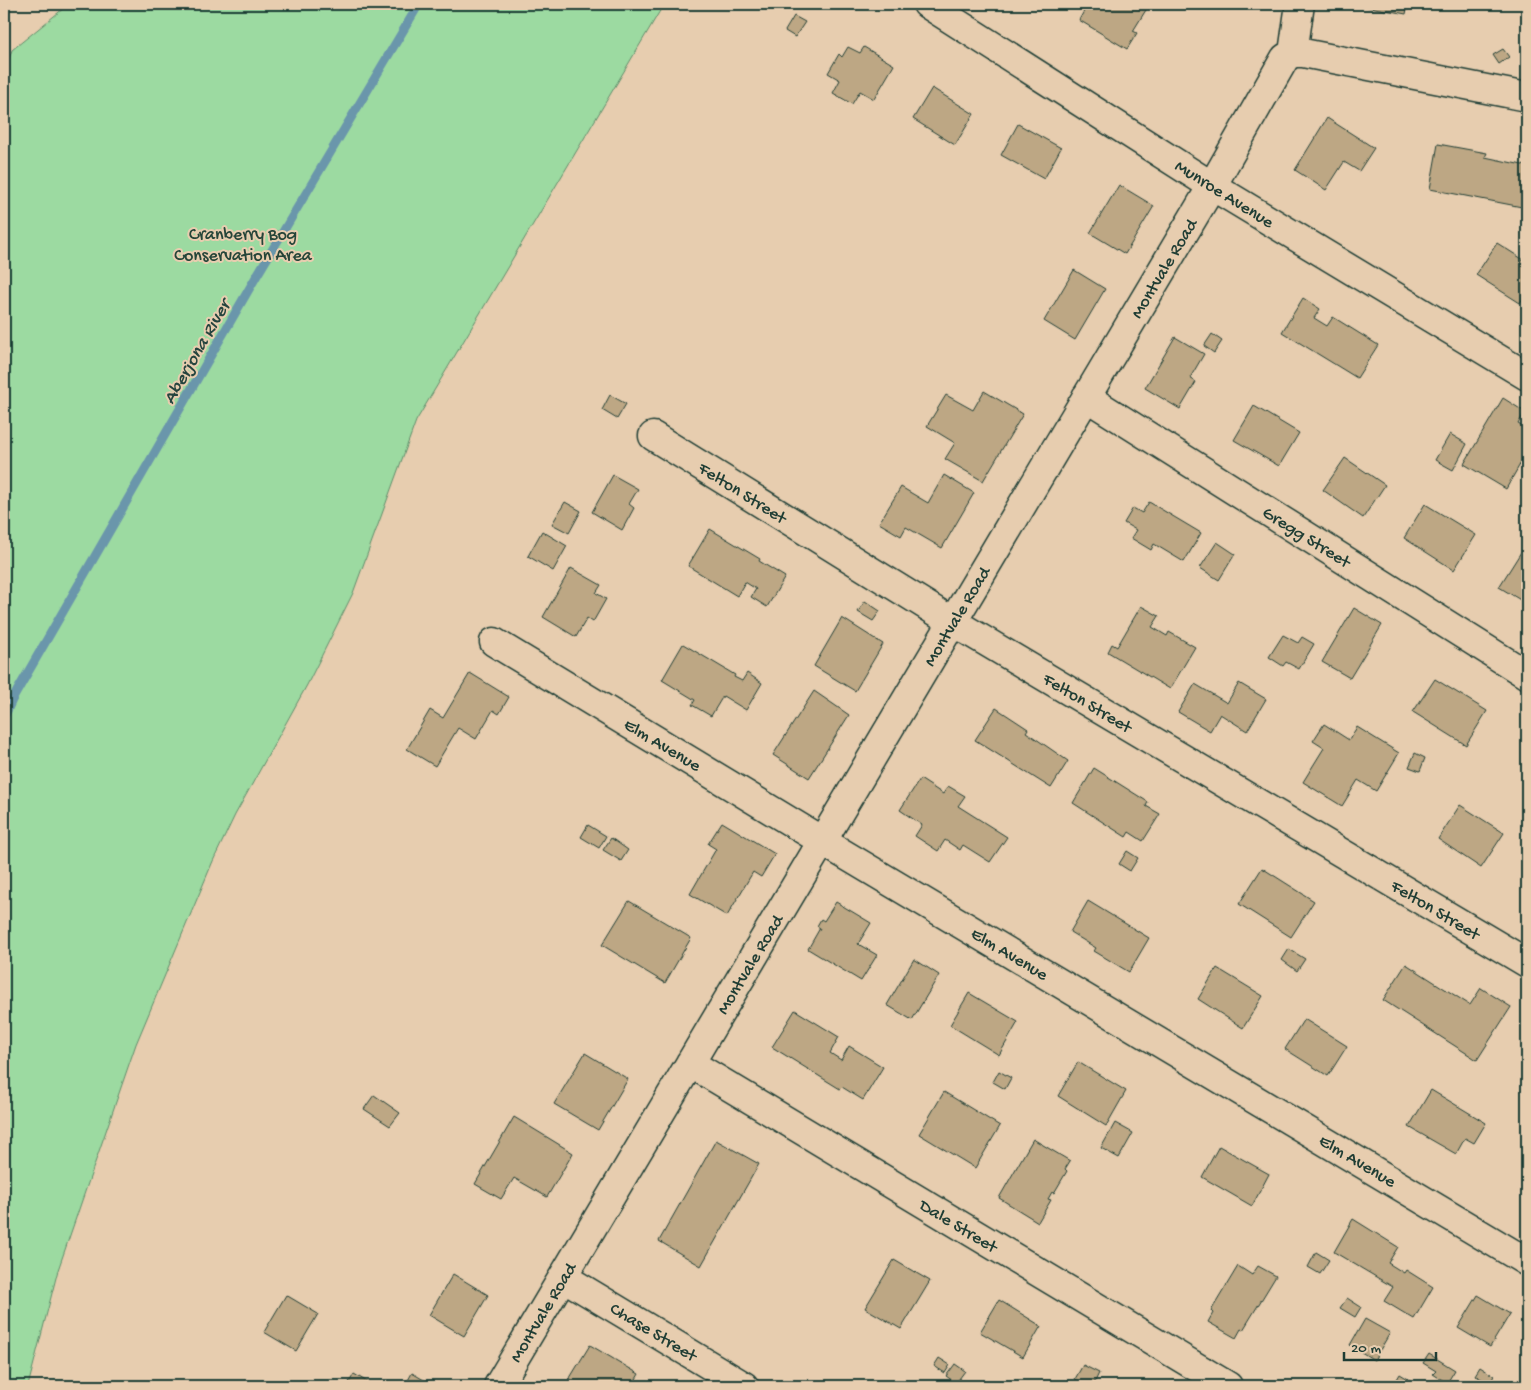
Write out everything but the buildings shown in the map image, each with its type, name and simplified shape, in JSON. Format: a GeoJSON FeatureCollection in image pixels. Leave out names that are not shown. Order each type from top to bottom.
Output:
{"type":"FeatureCollection","features":[{"type":"Feature","properties":{"kind":"street","name":"Munroe Avenue"},"geometry":{"type":"LineString","coordinates":[[927,4],[1212,186],[1527,376]]}},
{"type":"Feature","properties":{"kind":"street"},"geometry":{"type":"LineString","coordinates":[[1300,4],[1293,54],[1303,53],[1527,97]]}},
{"type":"Feature","properties":{"kind":"street","name":"Montvale Road"},"geometry":{"type":"LineString","coordinates":[[498,1386],[1212,186],[1282,63],[1285,58],[1293,54]]}},
{"type":"Feature","properties":{"kind":"street","name":"Gregg Street"},"geometry":{"type":"LineString","coordinates":[[1086,397],[1527,674]]}},
{"type":"Feature","properties":{"kind":"street","name":"Felton Street"},"geometry":{"type":"LineString","coordinates":[[653,436],[953,622],[1527,964]]}},
{"type":"Feature","properties":{"kind":"street","name":"Elm Avenue"},"geometry":{"type":"LineString","coordinates":[[494,642],[822,841],[1527,1262]]}},
{"type":"Feature","properties":{"kind":"street","name":"Dale Street"},"geometry":{"type":"LineString","coordinates":[[690,1064],[1228,1386]]}},
{"type":"Feature","properties":{"kind":"street","name":"Chase Street"},"geometry":{"type":"LineString","coordinates":[[563,1276],[744,1386]]}},
{"type":"Feature","properties":{"kind":"green space","name":"Cranberry Bog Conservation Area"},"geometry":{"type":"Polygon","coordinates":[[[69,4],[664,4],[416,421],[353,593],[307,685],[235,815],[213,861],[136,1044],[58,1270],[28,1386],[4,1386],[4,73],[12,50],[69,4]]]}},
{"type":"Feature","properties":{"kind":"waterway","name":"Aberjona River"},"geometry":{"type":"LineString","coordinates":[[4,717],[12,700],[256,277],[419,4]]}}]}
